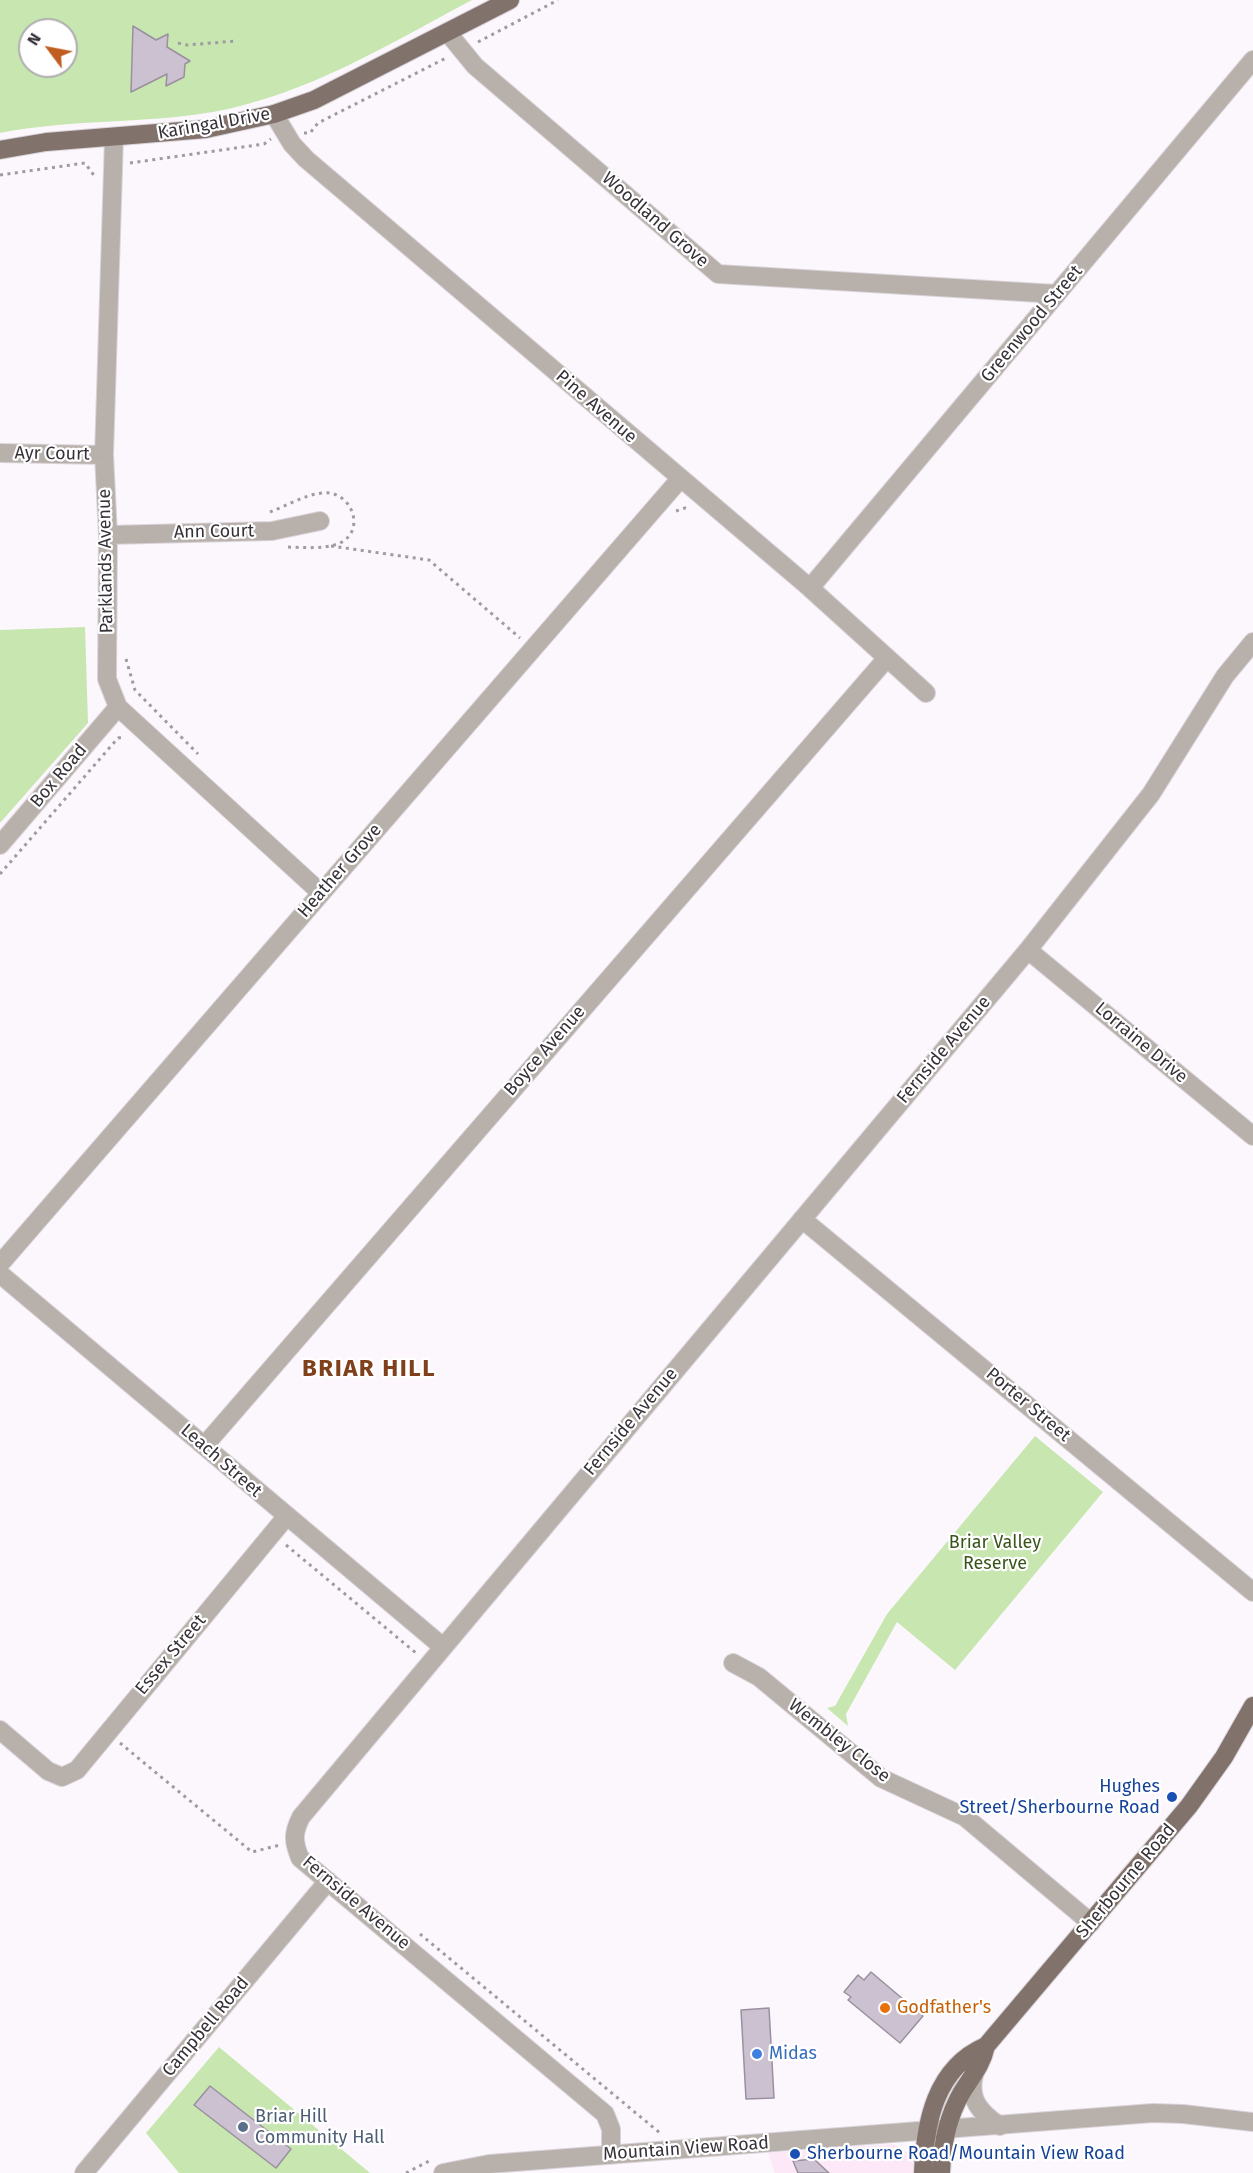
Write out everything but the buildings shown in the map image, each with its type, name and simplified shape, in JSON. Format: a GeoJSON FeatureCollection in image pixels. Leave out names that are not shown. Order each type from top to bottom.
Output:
{"type":"FeatureCollection","features":[{"type":"Feature","properties":{"kind":"main road","name":"Karingal Drive"},"geometry":{"type":"LineString","coordinates":[[0,150],[46,142],[206,129],[274,114],[314,100],[510,0]]}},
{"type":"Feature","properties":{"kind":"main road","name":"Sherbourne Road"},"geometry":{"type":"LineString","coordinates":[[941,2173],[947,2129],[958,2099],[974,2075],[986,2046],[1202,1790],[1253,1706]]}},
{"type":"Feature","properties":{"kind":"main road","name":"Sherbourne Road"},"geometry":{"type":"LineString","coordinates":[[923,2173],[927,2130],[932,2107],[941,2087],[966,2057],[986,2046]]}},
{"type":"Feature","properties":{"kind":"street","name":"Woodland Grove"},"geometry":{"type":"LineString","coordinates":[[448,33],[475,66],[718,274],[1058,294]]}},
{"type":"Feature","properties":{"kind":"street","name":"Greenwood Street"},"geometry":{"type":"LineString","coordinates":[[810,588],[1253,60]]}},
{"type":"Feature","properties":{"kind":"street","name":"Pine Avenue"},"geometry":{"type":"LineString","coordinates":[[274,114],[292,144],[306,159],[810,588],[926,693]]}},
{"type":"Feature","properties":{"kind":"street","name":"Parklands Avenue"},"geometry":{"type":"LineString","coordinates":[[114,138],[104,455],[108,535],[107,678],[118,707],[321,893]]}},
{"type":"Feature","properties":{"kind":"street","name":"Ayr Court"},"geometry":{"type":"LineString","coordinates":[[0,453],[104,455]]}},
{"type":"Feature","properties":{"kind":"street","name":"Heather Grove"},"geometry":{"type":"LineString","coordinates":[[0,1264],[680,479]]}},
{"type":"Feature","properties":{"kind":"street","name":"Ann Court"},"geometry":{"type":"LineString","coordinates":[[108,535],[272,531],[320,520]]}},
{"type":"Feature","properties":{"kind":"street","name":"Fernside Avenue"},"geometry":{"type":"LineString","coordinates":[[611,2155],[611,2129],[605,2114],[300,1858],[293,1841],[295,1829],[301,1817],[436,1642],[802,1219],[1028,950],[1151,794],[1225,676],[1253,642]]}},
{"type":"Feature","properties":{"kind":"street","name":"Boyce Avenue"},"geometry":{"type":"LineString","coordinates":[[205,1445],[887,658]]}},
{"type":"Feature","properties":{"kind":"street","name":"Box Road"},"geometry":{"type":"LineString","coordinates":[[0,845],[118,707]]}},
{"type":"Feature","properties":{"kind":"street","name":"Lorraine Drive"},"geometry":{"type":"LineString","coordinates":[[1028,950],[1253,1136]]}},
{"type":"Feature","properties":{"kind":"street","name":"Porter Street"},"geometry":{"type":"LineString","coordinates":[[802,1219],[1253,1592]]}},
{"type":"Feature","properties":{"kind":"street","name":"Leach Street"},"geometry":{"type":"LineString","coordinates":[[0,1274],[436,1642]]}},
{"type":"Feature","properties":{"kind":"street","name":"Essex Street"},"geometry":{"type":"LineString","coordinates":[[0,1730],[48,1771],[62,1777],[77,1770],[286,1517]]}},
{"type":"Feature","properties":{"kind":"street","name":"Wembley Close"},"geometry":{"type":"LineString","coordinates":[[733,1663],[759,1677],[881,1778],[965,1817],[1091,1923]]}},
{"type":"Feature","properties":{"kind":"street","name":"Campbell Road"},"geometry":{"type":"LineString","coordinates":[[84,2173],[328,1881]]}},
{"type":"Feature","properties":{"kind":"street"},"geometry":{"type":"LineString","coordinates":[[974,2075],[972,2092],[976,2104],[988,2118],[1000,2126]]}},
{"type":"Feature","properties":{"kind":"street","name":"Mountain View Road"},"geometry":{"type":"LineString","coordinates":[[443,2173],[480,2165],[1168,2113],[1253,2122]]}},
{"type":"Feature","properties":{"kind":"path"},"geometry":{"type":"LineString","coordinates":[[178,43],[187,45],[236,41]]}},
{"type":"Feature","properties":{"kind":"path"},"geometry":{"type":"LineString","coordinates":[[0,175],[85,163],[96,180]]}},
{"type":"Feature","properties":{"kind":"path"},"geometry":{"type":"LineString","coordinates":[[671,513],[685,508],[696,512]]}},
{"type":"Feature","properties":{"kind":"path"},"geometry":{"type":"LineString","coordinates":[[329,546],[429,560],[532,649]]}},
{"type":"Feature","properties":{"kind":"path"},"geometry":{"type":"LineString","coordinates":[[0,874],[118,738],[128,737]]}},
{"type":"Feature","properties":{"kind":"path"},"geometry":{"type":"LineString","coordinates":[[415,1659],[416,1653],[436,1642]]}},
{"type":"Feature","properties":{"kind":"path"},"geometry":{"type":"LineString","coordinates":[[107,1733],[252,1852],[282,1842],[284,1853]]}},
{"type":"Feature","properties":{"kind":"path"},"geometry":{"type":"LineString","coordinates":[[412,1927],[662,2134]]}},
{"type":"Feature","properties":{"kind":"shaded area"},"geometry":{"type":"Polygon","coordinates":[[[894,2144],[911,2155],[915,2173],[775,2173],[768,2153],[894,2144]]]}},
{"type":"Feature","properties":{"kind":"green space"},"geometry":{"type":"Polygon","coordinates":[[[0,0],[472,0],[347,66],[281,94],[248,104],[187,116],[53,125],[0,133],[0,0]]]}},
{"type":"Feature","properties":{"kind":"green space"},"geometry":{"type":"Polygon","coordinates":[[[85,627],[88,723],[0,823],[0,630],[85,627]]]}},
{"type":"Feature","properties":{"kind":"green space","name":"Briar Valley Reserve"},"geometry":{"type":"Polygon","coordinates":[[[1035,1436],[1103,1492],[955,1670],[897,1622],[846,1714],[848,1726],[827,1708],[835,1706],[887,1614],[1035,1436]]]}},
{"type":"Feature","properties":{"kind":"green space"},"geometry":{"type":"Polygon","coordinates":[[[219,2047],[370,2173],[179,2173],[146,2133],[219,2047]]]}},
{"type":"Feature","properties":{"kind":"place","name":"Hughes Street/Sherbourne Road"},"geometry":{"type":"Point","coordinates":[1172,1797]}},
{"type":"Feature","properties":{"kind":"place","name":"Godfather's"},"geometry":{"type":"Point","coordinates":[885,2008]}},
{"type":"Feature","properties":{"kind":"place","name":"Midas"},"geometry":{"type":"Point","coordinates":[757,2054]}},
{"type":"Feature","properties":{"kind":"place","name":"Briar Hill Community Hall"},"geometry":{"type":"Point","coordinates":[243,2127]}},
{"type":"Feature","properties":{"kind":"place","name":"Sherbourne Road/Mountain View Road"},"geometry":{"type":"Point","coordinates":[795,2154]}},
{"type":"Feature","properties":{"kind":"district","name":"BRIAR HILL"},"geometry":{"type":"Point","coordinates":[369,1369]}}]}
